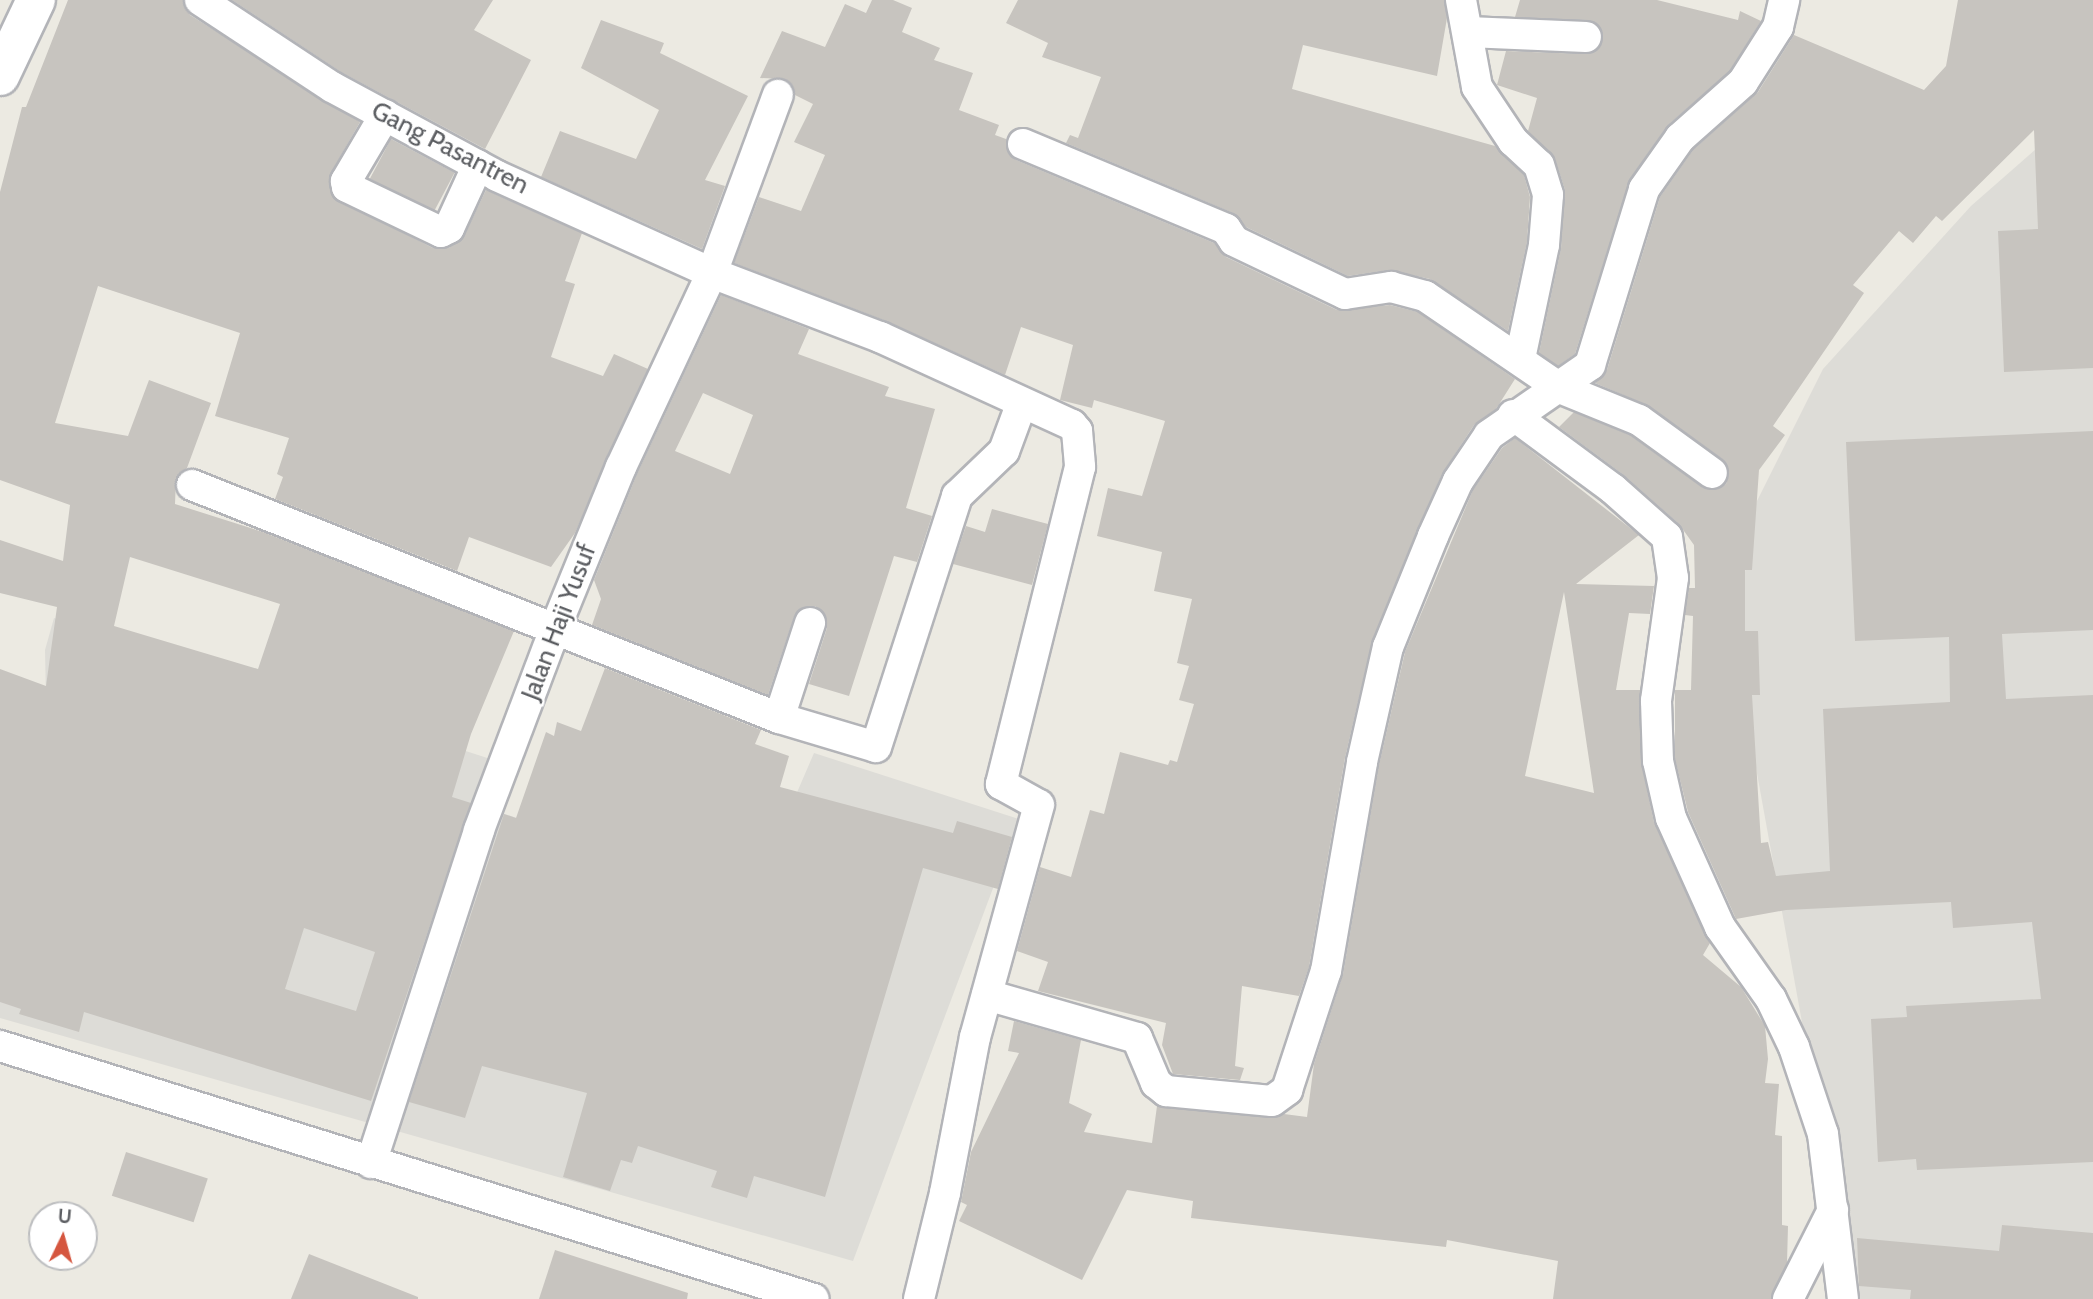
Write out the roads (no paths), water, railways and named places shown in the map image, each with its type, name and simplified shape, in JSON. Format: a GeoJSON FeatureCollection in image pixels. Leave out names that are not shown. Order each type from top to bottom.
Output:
{"type":"FeatureCollection","features":[{"type":"Feature","properties":{"kind":"main road"},"geometry":{"type":"LineString","coordinates":[[0,76],[36,0]]}},
{"type":"Feature","properties":{"kind":"street","name":"Gang Pasantren"},"geometry":{"type":"LineString","coordinates":[[200,0],[266,46],[478,165],[712,272],[880,337],[1021,405],[1072,425],[1077,431],[1080,467],[1000,784],[1039,806],[987,995]]}},
{"type":"Feature","properties":{"kind":"street"},"geometry":{"type":"LineString","coordinates":[[1461,0],[1477,87],[1513,141],[1539,165],[1548,195],[1544,245],[1520,359]]}},
{"type":"Feature","properties":{"kind":"street"},"geometry":{"type":"LineString","coordinates":[[919,1299],[987,995],[1137,1038],[1156,1083],[1167,1091],[1272,1101],[1287,1090],[1326,971],[1362,762],[1388,647],[1458,481],[1489,435],[1513,415],[1560,388],[1590,365],[1598,349],[1644,189],[1657,165],[1680,138],[1743,82],[1778,27],[1784,0]]}},
{"type":"Feature","properties":{"kind":"street"},"geometry":{"type":"LineString","coordinates":[[1468,32],[1586,37]]}},
{"type":"Feature","properties":{"kind":"street","name":"Jalan Haji Yusuf"},"geometry":{"type":"LineString","coordinates":[[371,1163],[479,830],[554,631],[621,467],[712,272],[778,94]]}},
{"type":"Feature","properties":{"kind":"street"},"geometry":{"type":"LineString","coordinates":[[386,115],[346,181],[347,187],[441,232],[449,228],[478,165]]}},
{"type":"Feature","properties":{"kind":"street"},"geometry":{"type":"LineString","coordinates":[[1023,144],[1226,229],[1234,241],[1345,294],[1391,287],[1425,296],[1560,388],[1639,420],[1712,473]]}},
{"type":"Feature","properties":{"kind":"street"},"geometry":{"type":"LineString","coordinates":[[192,485],[554,631],[779,718],[876,747],[957,496],[1004,451],[1021,405]]}},
{"type":"Feature","properties":{"kind":"street"},"geometry":{"type":"LineString","coordinates":[[1513,415],[1613,489],[1667,537],[1673,578],[1656,701],[1658,761],[1671,818],[1720,927],[1771,999],[1794,1047],[1823,1133],[1843,1299]]}},
{"type":"Feature","properties":{"kind":"street"},"geometry":{"type":"LineString","coordinates":[[779,718],[810,623]]}},
{"type":"Feature","properties":{"kind":"street"},"geometry":{"type":"LineString","coordinates":[[0,1046],[814,1299]]}},
{"type":"Feature","properties":{"kind":"street"},"geometry":{"type":"LineString","coordinates":[[1788,1299],[1833,1210]]}}]}
